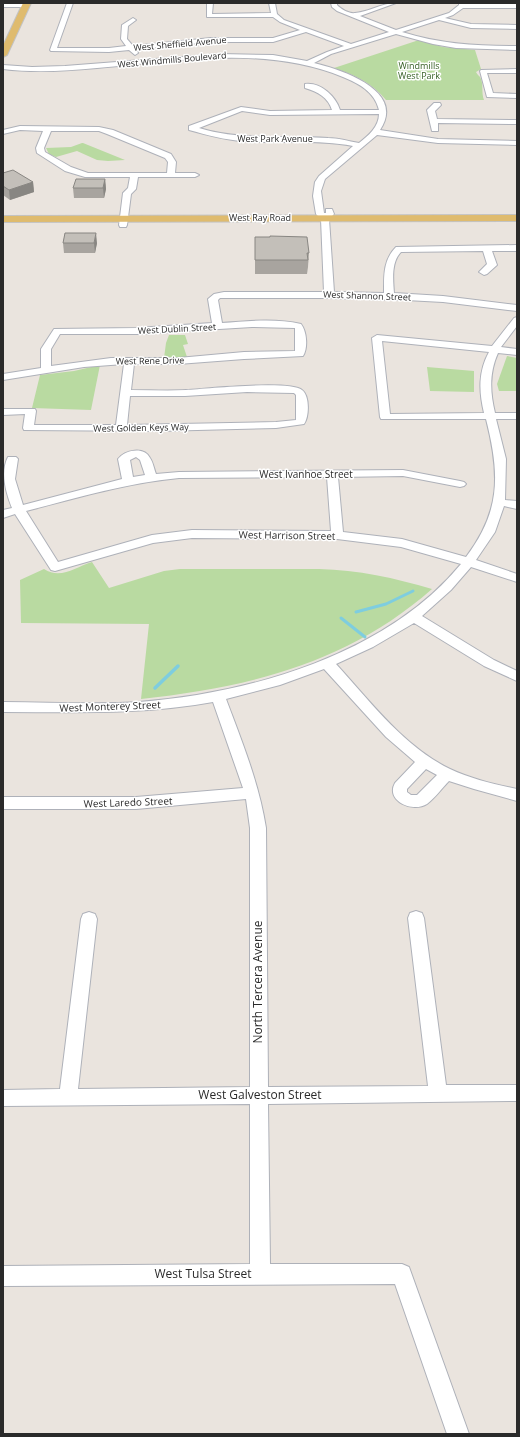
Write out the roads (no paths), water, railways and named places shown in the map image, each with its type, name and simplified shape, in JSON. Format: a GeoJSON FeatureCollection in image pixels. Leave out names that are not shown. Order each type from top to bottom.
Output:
{"type":"FeatureCollection","features":[{"type":"Feature","properties":{"kind":"main road"},"geometry":{"type":"LineString","coordinates":[[3,36],[23,4]]}},
{"type":"Feature","properties":{"kind":"main road"},"geometry":{"type":"LineString","coordinates":[[3,55],[23,4]]}},
{"type":"Feature","properties":{"kind":"main road","name":"West Ray Road"},"geometry":{"type":"LineString","coordinates":[[3,218],[124,222]]}},
{"type":"Feature","properties":{"kind":"main road","name":"West Ray Road"},"geometry":{"type":"LineString","coordinates":[[3,225],[124,222],[517,218]]}},
{"type":"Feature","properties":{"kind":"main road","name":"West Ray Road"},"geometry":{"type":"LineString","coordinates":[[325,221],[517,224]]}},
{"type":"Feature","properties":{"kind":"street","name":"West Sheffield Avenue"},"geometry":{"type":"LineString","coordinates":[[70,3],[53,50],[77,51],[131,48],[211,40],[273,40],[306,30]]}},
{"type":"Feature","properties":{"kind":"street"},"geometry":{"type":"LineString","coordinates":[[210,3],[209,16],[274,15],[282,21],[350,46]]}},
{"type":"Feature","properties":{"kind":"street"},"geometry":{"type":"LineString","coordinates":[[272,3],[274,15]]}},
{"type":"Feature","properties":{"kind":"street"},"geometry":{"type":"LineString","coordinates":[[334,3],[334,6],[339,10],[353,16],[396,31],[448,46],[517,48]]}},
{"type":"Feature","properties":{"kind":"street"},"geometry":{"type":"LineString","coordinates":[[353,16],[393,3]]}},
{"type":"Feature","properties":{"kind":"street"},"geometry":{"type":"LineString","coordinates":[[3,5],[23,4]]}},
{"type":"Feature","properties":{"kind":"street"},"geometry":{"type":"LineString","coordinates":[[308,63],[322,56],[350,46],[451,14],[462,4],[517,6]]}},
{"type":"Feature","properties":{"kind":"street"},"geometry":{"type":"LineString","coordinates":[[438,18],[471,26],[517,27]]}},
{"type":"Feature","properties":{"kind":"street"},"geometry":{"type":"LineString","coordinates":[[133,20],[125,26],[124,38],[141,62]]}},
{"type":"Feature","properties":{"kind":"street","name":"West Windmills Boulevard"},"geometry":{"type":"LineString","coordinates":[[3,67],[72,68],[202,56],[229,55],[266,57],[308,63],[341,73],[364,85],[379,100],[383,112]]}},
{"type":"Feature","properties":{"kind":"street"},"geometry":{"type":"LineString","coordinates":[[517,71],[483,71],[490,95],[517,96]]}},
{"type":"Feature","properties":{"kind":"street"},"geometry":{"type":"LineString","coordinates":[[308,86],[321,90],[328,96],[334,103],[337,113],[383,112],[382,122],[374,132],[344,157],[328,178],[321,177],[318,189],[320,214],[325,221],[329,295]]}},
{"type":"Feature","properties":{"kind":"street"},"geometry":{"type":"LineString","coordinates":[[437,105],[431,110],[438,141]]}},
{"type":"Feature","properties":{"kind":"street","name":"West Park Avenue"},"geometry":{"type":"LineString","coordinates":[[337,113],[270,113],[241,109],[192,128],[216,136],[238,139],[323,140],[359,145]]}},
{"type":"Feature","properties":{"kind":"street"},"geometry":{"type":"LineString","coordinates":[[434,121],[517,122]]}},
{"type":"Feature","properties":{"kind":"street"},"geometry":{"type":"LineString","coordinates":[[4,131],[20,128],[91,128],[110,132],[168,156],[172,162],[171,175]]}},
{"type":"Feature","properties":{"kind":"street"},"geometry":{"type":"LineString","coordinates":[[48,128],[40,148],[41,153],[68,170],[93,175],[195,174]]}},
{"type":"Feature","properties":{"kind":"street"},"geometry":{"type":"LineString","coordinates":[[374,132],[438,141],[517,142]]}},
{"type":"Feature","properties":{"kind":"street"},"geometry":{"type":"LineString","coordinates":[[124,222],[128,193],[123,189],[130,175]]}},
{"type":"Feature","properties":{"kind":"street"},"geometry":{"type":"LineString","coordinates":[[325,221],[330,214],[328,200]]}},
{"type":"Feature","properties":{"kind":"street"},"geometry":{"type":"LineString","coordinates":[[389,296],[389,269],[396,251],[399,249],[517,248]]}},
{"type":"Feature","properties":{"kind":"street"},"geometry":{"type":"LineString","coordinates":[[484,272],[492,265],[487,249]]}},
{"type":"Feature","properties":{"kind":"street","name":"West Shannon Street"},"geometry":{"type":"LineString","coordinates":[[218,327],[213,306],[213,299],[217,296],[389,296],[433,298],[517,308]]}},
{"type":"Feature","properties":{"kind":"street","name":"West Monterey Street"},"geometry":{"type":"LineString","coordinates":[[3,707],[138,707],[218,696],[262,686],[327,663],[374,641],[414,617],[444,593],[469,562],[490,528],[499,502],[500,459],[486,392],[486,373],[487,366],[494,349],[517,320]]}},
{"type":"Feature","properties":{"kind":"street","name":"West Dublin Street"},"geometry":{"type":"LineString","coordinates":[[47,370],[44,355],[57,331],[136,331],[252,324],[292,325],[298,326],[300,329],[299,354]]}},
{"type":"Feature","properties":{"kind":"street"},"geometry":{"type":"LineString","coordinates":[[517,352],[377,338],[385,418],[517,416]]}},
{"type":"Feature","properties":{"kind":"street","name":"West Rene Drive"},"geometry":{"type":"LineString","coordinates":[[3,377],[89,363],[178,361],[255,355],[299,354]]}},
{"type":"Feature","properties":{"kind":"street"},"geometry":{"type":"LineString","coordinates":[[121,428],[129,361]]}},
{"type":"Feature","properties":{"kind":"street","name":"West Golden Keys Way"},"geometry":{"type":"LineString","coordinates":[[3,412],[31,411],[28,428],[290,425],[300,422],[302,417],[301,395],[298,391],[290,389],[247,389],[185,393],[126,393]]}},
{"type":"Feature","properties":{"kind":"street"},"geometry":{"type":"LineString","coordinates":[[128,480],[124,459],[130,454],[138,453],[145,458],[151,476]]}},
{"type":"Feature","properties":{"kind":"street"},"geometry":{"type":"LineString","coordinates":[[12,459],[10,486],[19,510]]}},
{"type":"Feature","properties":{"kind":"street","name":"West Ivanhoe Street"},"geometry":{"type":"LineString","coordinates":[[3,514],[128,480],[151,476],[403,473],[460,484]]}},
{"type":"Feature","properties":{"kind":"street"},"geometry":{"type":"LineString","coordinates":[[332,474],[337,535]]}},
{"type":"Feature","properties":{"kind":"street"},"geometry":{"type":"LineString","coordinates":[[499,502],[517,505]]}},
{"type":"Feature","properties":{"kind":"street","name":"West Harrison Street"},"geometry":{"type":"LineString","coordinates":[[19,510],[55,567],[152,539],[192,534],[337,535],[402,543],[469,562],[517,578]]}},
{"type":"Feature","properties":{"kind":"street"},"geometry":{"type":"LineString","coordinates":[[414,617],[489,663],[517,676]]}},
{"type":"Feature","properties":{"kind":"street"},"geometry":{"type":"LineString","coordinates":[[327,663],[399,741],[425,762],[447,774],[474,785],[517,795]]}},
{"type":"Feature","properties":{"kind":"street","name":"North Tercera Avenue"},"geometry":{"type":"LineString","coordinates":[[218,696],[252,793],[258,828],[260,1274]]}},
{"type":"Feature","properties":{"kind":"street"},"geometry":{"type":"LineString","coordinates":[[425,762],[400,787],[400,795],[409,801],[421,800],[447,774]]}},
{"type":"Feature","properties":{"kind":"street","name":"West Laredo Street"},"geometry":{"type":"LineString","coordinates":[[3,803],[136,803],[252,793]]}},
{"type":"Feature","properties":{"kind":"street"},"geometry":{"type":"LineString","coordinates":[[416,918],[438,1094]]}},
{"type":"Feature","properties":{"kind":"street"},"geometry":{"type":"LineString","coordinates":[[68,1097],[89,919]]}},
{"type":"Feature","properties":{"kind":"street","name":"West Galveston Street"},"geometry":{"type":"LineString","coordinates":[[3,1098],[517,1093]]}},
{"type":"Feature","properties":{"kind":"street","name":"West Tulsa Street"},"geometry":{"type":"LineString","coordinates":[[3,1276],[402,1274],[458,1434]]}},
{"type":"Feature","properties":{"kind":"waterway"},"geometry":{"type":"LineString","coordinates":[[356,612],[386,604],[413,591]]}},
{"type":"Feature","properties":{"kind":"waterway"},"geometry":{"type":"LineString","coordinates":[[341,618],[365,637]]}},
{"type":"Feature","properties":{"kind":"waterway"},"geometry":{"type":"LineString","coordinates":[[155,688],[178,666]]}},
{"type":"Feature","properties":{"kind":"park label","name":"Windmills West Park"},"geometry":{"type":"Point","coordinates":[419,72]}}]}
